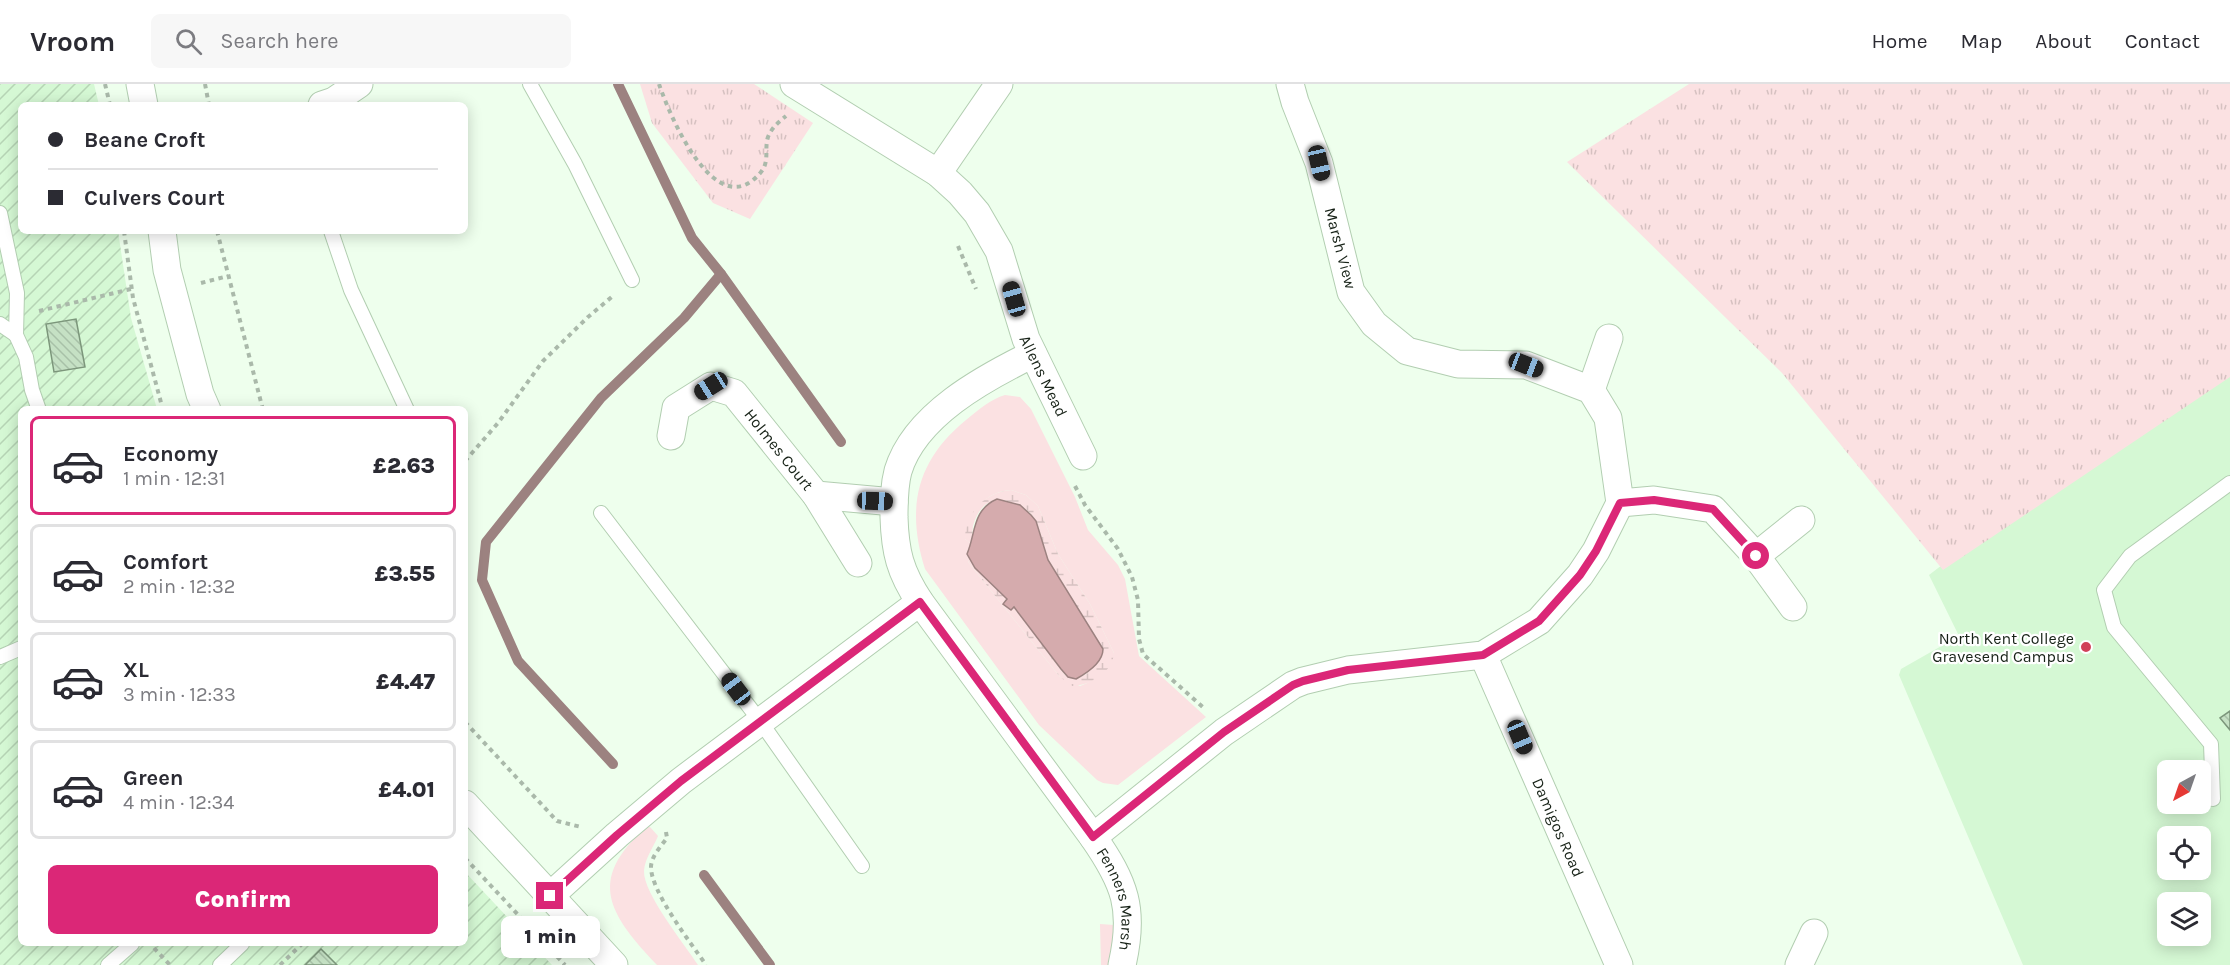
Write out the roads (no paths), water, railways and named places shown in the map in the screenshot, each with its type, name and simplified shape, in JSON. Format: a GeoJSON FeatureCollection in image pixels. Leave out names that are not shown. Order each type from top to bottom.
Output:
{"type":"FeatureCollection","features":[{"type":"Feature","properties":{"kind":"street"},"geometry":{"type":"LineString","coordinates":[[140,84],[143,102]]}},
{"type":"Feature","properties":{"kind":"street"},"geometry":{"type":"LineString","coordinates":[[331,102],[358,84]]}},
{"type":"Feature","properties":{"kind":"street","name":"Allens Mead"},"geometry":{"type":"LineString","coordinates":[[794,84],[938,173],[969,203],[994,240],[1004,263],[1026,339],[1077,468]]}},
{"type":"Feature","properties":{"kind":"street"},"geometry":{"type":"LineString","coordinates":[[938,173],[999,84]]}},
{"type":"Feature","properties":{"kind":"street","name":"Marsh View"},"geometry":{"type":"LineString","coordinates":[[1290,84],[1319,163],[1351,292],[1374,324],[1407,351],[1458,364],[1526,365],[1591,390]]}},
{"type":"Feature","properties":{"kind":"street"},"geometry":{"type":"LineString","coordinates":[[163,234],[172,289],[205,406]]}},
{"type":"Feature","properties":{"kind":"street"},"geometry":{"type":"LineString","coordinates":[[1093,837],[1212,742],[1270,699],[1303,681],[1348,670],[1483,655],[1539,621],[1580,575],[1596,551],[1620,503],[1608,418],[1591,390],[1609,338]]}},
{"type":"Feature","properties":{"kind":"street","name":"Fenners Marsh"},"geometry":{"type":"LineString","coordinates":[[1033,354],[982,380],[936,415],[904,457],[897,477],[894,502],[897,555],[904,577],[920,602],[1093,837],[1116,873],[1126,899],[1128,929],[1122,965]]}},
{"type":"Feature","properties":{"kind":"street","name":"Holmes Court"},"geometry":{"type":"LineString","coordinates":[[671,436],[676,408],[711,386],[734,393],[816,495],[858,562]]}},
{"type":"Feature","properties":{"kind":"street","name":"Holmes Court"},"geometry":{"type":"LineString","coordinates":[[816,495],[894,502]]}},
{"type":"Feature","properties":{"kind":"street"},"geometry":{"type":"LineString","coordinates":[[1620,503],[1654,500],[1713,509],[1756,556],[1793,607]]}},
{"type":"Feature","properties":{"kind":"street"},"geometry":{"type":"LineString","coordinates":[[1756,556],[1801,520]]}},
{"type":"Feature","properties":{"kind":"street"},"geometry":{"type":"LineString","coordinates":[[550,896],[646,809],[920,602]]}},
{"type":"Feature","properties":{"kind":"street","name":"Damigos Road"},"geometry":{"type":"LineString","coordinates":[[1483,655],[1619,965]]}},
{"type":"Feature","properties":{"kind":"street"},"geometry":{"type":"LineString","coordinates":[[468,807],[614,965]]}},
{"type":"Feature","properties":{"kind":"street"},"geometry":{"type":"LineString","coordinates":[[1799,965],[1814,933]]}},
{"type":"Feature","properties":{"kind":"lane"},"geometry":{"type":"LineString","coordinates":[[530,84],[575,164],[632,280]]}},
{"type":"Feature","properties":{"kind":"lane"},"geometry":{"type":"LineString","coordinates":[[0,213],[17,293],[16,335],[26,357],[38,406]]}},
{"type":"Feature","properties":{"kind":"lane"},"geometry":{"type":"LineString","coordinates":[[332,234],[351,290],[405,406]]}},
{"type":"Feature","properties":{"kind":"lane"},"geometry":{"type":"LineString","coordinates":[[0,324],[16,335]]}},
{"type":"Feature","properties":{"kind":"lane"},"geometry":{"type":"LineString","coordinates":[[2213,799],[2211,744],[2114,627],[2104,590],[2130,556],[2230,483]]}},
{"type":"Feature","properties":{"kind":"lane"},"geometry":{"type":"LineString","coordinates":[[600,513],[760,721],[862,866]]}},
{"type":"Feature","properties":{"kind":"lane"},"geometry":{"type":"LineString","coordinates":[[0,657],[18,649]]}},
{"type":"Feature","properties":{"kind":"lane"},"geometry":{"type":"LineString","coordinates":[[108,965],[130,946]]}},
{"type":"Feature","properties":{"kind":"lane"},"geometry":{"type":"LineString","coordinates":[[220,965],[241,946]]}},
{"type":"Feature","properties":{"kind":"waterway"},"geometry":{"type":"LineString","coordinates":[[618,84],[692,238],[721,274],[841,442]]}},
{"type":"Feature","properties":{"kind":"waterway"},"geometry":{"type":"LineString","coordinates":[[613,764],[518,661],[482,580],[486,542],[601,398],[684,318],[721,274]]}},
{"type":"Feature","properties":{"kind":"waterway"},"geometry":{"type":"LineString","coordinates":[[704,875],[770,965]]}},
{"type":"Feature","properties":{"kind":"place","name":"North Kent College Gravesend Campus"},"geometry":{"type":"Point","coordinates":[2086,647]}}]}
